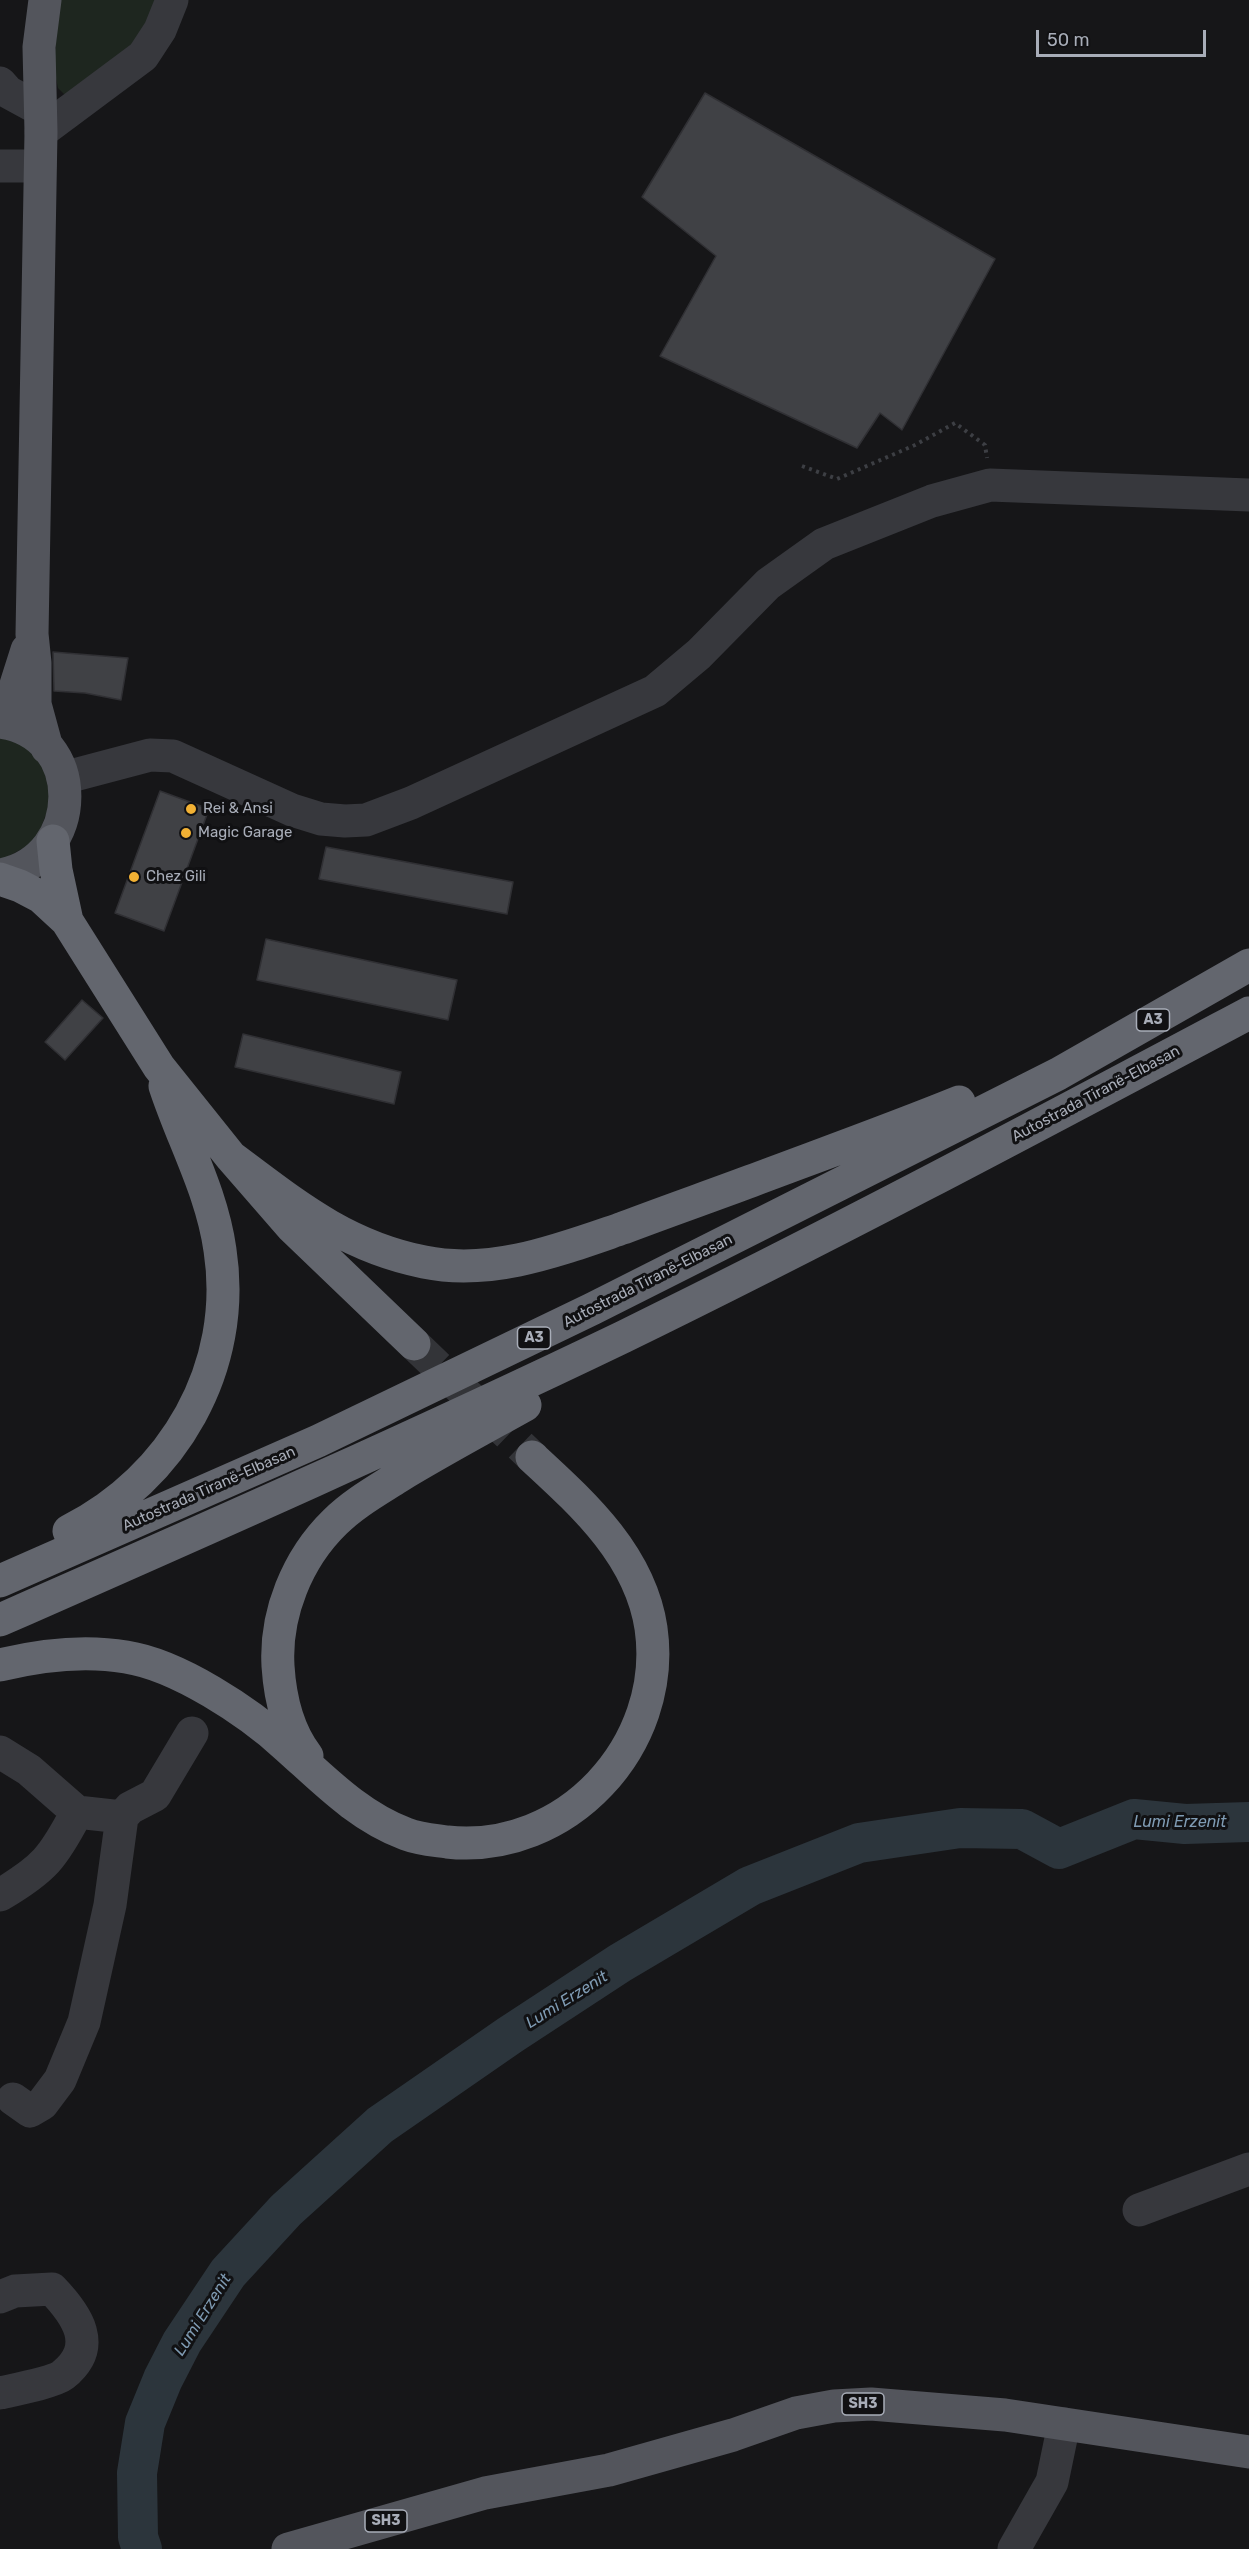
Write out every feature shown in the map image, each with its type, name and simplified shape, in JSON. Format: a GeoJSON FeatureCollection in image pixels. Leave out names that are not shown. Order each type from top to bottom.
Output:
{"type":"FeatureCollection","features":[{"type":"Feature","properties":{"kind":"highway"},"geometry":{"type":"LineString","coordinates":[[53,841],[56,870],[67,921]]}},
{"type":"Feature","properties":{"kind":"highway"},"geometry":{"type":"LineString","coordinates":[[0,877],[41,897],[67,921],[159,1067],[231,1156],[291,1226],[414,1344]]}},
{"type":"Feature","properties":{"kind":"highway","name":"Autostrada Tiranë-Elbasan"},"geometry":{"type":"LineString","coordinates":[[0,1581],[318,1441],[592,1310],[1058,1074],[1249,965]]}},
{"type":"Feature","properties":{"kind":"highway","name":"Autostrada Tiranë-Elbasan"},"geometry":{"type":"LineString","coordinates":[[0,1620],[336,1473],[623,1336],[871,1212],[1249,1013]]}},
{"type":"Feature","properties":{"kind":"highway"},"geometry":{"type":"LineString","coordinates":[[0,1562],[71,1530],[102,1512],[129,1492],[150,1472],[180,1432],[199,1401],[210,1371],[223,1310],[220,1249],[201,1177],[184,1141],[159,1067]]}},
{"type":"Feature","properties":{"kind":"highway"},"geometry":{"type":"LineString","coordinates":[[231,1156],[311,1217],[354,1240],[425,1263],[464,1266],[503,1263],[549,1254],[913,1121],[972,1097],[1027,1069],[1058,1074]]}},
{"type":"Feature","properties":{"kind":"highway"},"geometry":{"type":"LineString","coordinates":[[326,1782],[294,1736],[279,1682],[278,1633],[288,1597],[306,1559],[335,1522],[364,1498],[418,1465],[610,1361],[623,1336]]}},
{"type":"Feature","properties":{"kind":"highway"},"geometry":{"type":"LineString","coordinates":[[0,1665],[66,1653],[128,1657],[165,1669],[197,1685],[258,1723],[362,1812],[407,1834],[427,1839],[478,1843],[503,1840],[530,1832],[578,1806],[598,1788],[617,1764],[633,1739],[643,1712],[650,1683],[653,1653],[651,1626],[631,1569],[602,1525],[583,1504],[532,1457]]}},
{"type":"Feature","properties":{"kind":"main road"},"geometry":{"type":"LineString","coordinates":[[45,0],[39,47],[41,121],[32,634],[35,704],[47,748]]}},
{"type":"Feature","properties":{"kind":"main road"},"geometry":{"type":"LineString","coordinates":[[0,707],[14,691],[32,634]]}},
{"type":"Feature","properties":{"kind":"main road"},"geometry":{"type":"LineString","coordinates":[[0,722],[20,728],[47,748],[57,762],[66,795],[64,812],[53,841],[32,863],[0,877]]}},
{"type":"Feature","properties":{"kind":"main road","name":"SH3"},"geometry":{"type":"LineString","coordinates":[[288,2549],[485,2493],[609,2470],[733,2435],[796,2413],[834,2406],[871,2404],[1005,2415],[1249,2452]]}},
{"type":"Feature","properties":{"kind":"street"},"geometry":{"type":"LineString","coordinates":[[0,83],[41,121],[143,56],[160,30],[172,0]]}},
{"type":"Feature","properties":{"kind":"street"},"geometry":{"type":"LineString","coordinates":[[0,166],[40,166]]}},
{"type":"Feature","properties":{"kind":"street"},"geometry":{"type":"LineString","coordinates":[[63,778],[150,755],[173,756],[292,810],[321,819],[366,820],[411,803],[655,691],[699,654],[768,584],[824,544],[932,501],[990,485],[1249,495]]}},
{"type":"Feature","properties":{"kind":"street"},"geometry":{"type":"LineString","coordinates":[[13,2099],[30,2111],[42,2104],[60,2080],[84,2022],[110,1905],[122,1817],[130,1809],[155,1795],[192,1733]]}},
{"type":"Feature","properties":{"kind":"street"},"geometry":{"type":"LineString","coordinates":[[0,1752],[29,1770],[77,1812],[122,1817]]}},
{"type":"Feature","properties":{"kind":"street"},"geometry":{"type":"LineString","coordinates":[[0,1895],[27,1879],[49,1861],[77,1812]]}},
{"type":"Feature","properties":{"kind":"street"},"geometry":{"type":"LineString","coordinates":[[1139,2210],[1249,2169]]}},
{"type":"Feature","properties":{"kind":"street"},"geometry":{"type":"LineString","coordinates":[[0,2297],[15,2291],[52,2289],[71,2309],[83,2336],[80,2354],[62,2376],[0,2393]]}},
{"type":"Feature","properties":{"kind":"street"},"geometry":{"type":"LineString","coordinates":[[1014,2549],[1052,2482],[1064,2424]]}},
{"type":"Feature","properties":{"kind":"path"},"geometry":{"type":"LineString","coordinates":[[802,466],[837,479],[915,445],[955,423],[985,445],[990,485]]}},
{"type":"Feature","properties":{"kind":"shaded area"},"geometry":{"type":"Polygon","coordinates":[[[59,0],[161,0],[136,47],[68,98],[58,88],[54,69],[59,0]]]}},
{"type":"Feature","properties":{"kind":"shaded area"},"geometry":{"type":"Polygon","coordinates":[[[0,737],[25,746],[45,769],[52,798],[36,841],[0,861],[0,737]]]}},
{"type":"Feature","properties":{"kind":"building"},"geometry":{"type":"Polygon","coordinates":[[[705,93],[995,259],[902,430],[880,413],[857,448],[660,356],[716,256],[642,197],[705,93]]]}},
{"type":"Feature","properties":{"kind":"building"},"geometry":{"type":"Polygon","coordinates":[[[53,652],[128,658],[121,700],[85,693],[54,691],[53,652]]]}},
{"type":"Feature","properties":{"kind":"building"},"geometry":{"type":"Polygon","coordinates":[[[160,791],[209,809],[164,931],[115,913],[160,791]]]}},
{"type":"Feature","properties":{"kind":"building"},"geometry":{"type":"Polygon","coordinates":[[[326,847],[513,882],[507,914],[319,879],[326,847]]]}},
{"type":"Feature","properties":{"kind":"building"},"geometry":{"type":"Polygon","coordinates":[[[266,939],[457,980],[448,1020],[257,980],[266,939]]]}},
{"type":"Feature","properties":{"kind":"building"},"geometry":{"type":"Polygon","coordinates":[[[82,1000],[103,1018],[65,1060],[45,1042],[82,1000]]]}},
{"type":"Feature","properties":{"kind":"building"},"geometry":{"type":"Polygon","coordinates":[[[243,1034],[401,1072],[394,1104],[235,1067],[243,1034]]]}},
{"type":"Feature","properties":{"kind":"waterway","name":"Lumi Erzenit"},"geometry":{"type":"LineString","coordinates":[[142,2549],[138,2537],[137,2473],[145,2423],[163,2379],[182,2342],[228,2273],[286,2210],[380,2125],[510,2035],[620,1963],[750,1886],[859,1843],[960,1828],[1022,1829],[1059,1849],[1134,1819],[1185,1824],[1249,1822]]}},
{"type":"Feature","properties":{"kind":"tunnel"},"geometry":{"type":"LineString","coordinates":[[414,1344],[532,1457]]}},
{"type":"Feature","properties":{"kind":"place","name":"Rei & Ansi"},"geometry":{"type":"Point","coordinates":[191,809]}},
{"type":"Feature","properties":{"kind":"place","name":"Magic Garage"},"geometry":{"type":"Point","coordinates":[186,833]}},
{"type":"Feature","properties":{"kind":"place","name":"Chez Gili"},"geometry":{"type":"Point","coordinates":[134,877]}}]}
